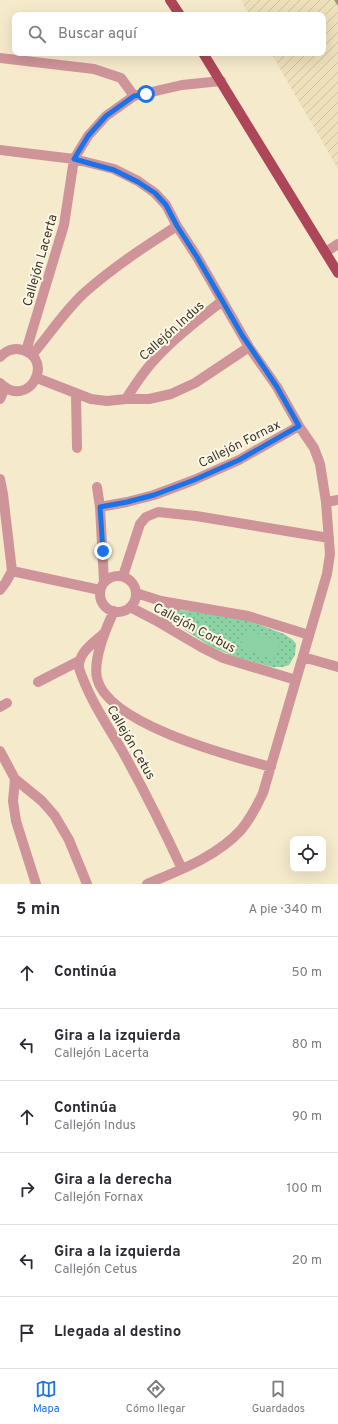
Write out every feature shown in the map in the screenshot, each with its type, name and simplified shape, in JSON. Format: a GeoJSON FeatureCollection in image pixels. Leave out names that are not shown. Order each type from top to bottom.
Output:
{"type":"FeatureCollection","features":[{"type":"Feature","properties":{"kind":"main road"},"geometry":{"type":"LineString","coordinates":[[170,0],[178,12]]}},
{"type":"Feature","properties":{"kind":"main road"},"geometry":{"type":"LineString","coordinates":[[205,56],[338,273]]}},
{"type":"Feature","properties":{"kind":"street"},"geometry":{"type":"LineString","coordinates":[[0,58],[94,69],[109,73],[121,78],[134,96]]}},
{"type":"Feature","properties":{"kind":"street"},"geometry":{"type":"LineString","coordinates":[[74,159],[88,136],[106,116],[134,96],[182,85],[221,81]]}},
{"type":"Feature","properties":{"kind":"street"},"geometry":{"type":"LineString","coordinates":[[0,150],[74,159],[114,170],[138,182],[155,193],[166,205],[177,226],[114,268],[83,295],[29,353]]}},
{"type":"Feature","properties":{"kind":"street","name":"Callejón Lacerta"},"geometry":{"type":"LineString","coordinates":[[29,353],[64,225],[74,159]]}},
{"type":"Feature","properties":{"kind":"street","name":"Callejón Indus"},"geometry":{"type":"LineString","coordinates":[[177,226],[197,257],[249,347],[277,387],[299,426]]}},
{"type":"Feature","properties":{"kind":"street"},"geometry":{"type":"LineString","coordinates":[[326,252],[338,244]]}},
{"type":"Feature","properties":{"kind":"street","name":"Callejón Indus"},"geometry":{"type":"LineString","coordinates":[[126,399],[140,376],[160,354],[181,334],[222,301]]}},
{"type":"Feature","properties":{"kind":"street"},"geometry":{"type":"LineString","coordinates":[[37,378],[76,395],[91,399],[107,401],[149,399],[171,394],[195,383],[249,347]]}},
{"type":"Feature","properties":{"kind":"street"},"geometry":{"type":"LineString","coordinates":[[0,357],[12,349],[19,349],[29,353],[37,362],[38,370],[37,378],[31,386],[23,391],[14,392],[3,386],[0,399]]}},
{"type":"Feature","properties":{"kind":"street"},"geometry":{"type":"LineString","coordinates":[[76,395],[77,448]]}},
{"type":"Feature","properties":{"kind":"street","name":"Callejón Fornax"},"geometry":{"type":"LineString","coordinates":[[100,507],[154,495],[194,480],[239,460],[299,426],[314,448],[320,464],[326,502],[330,554],[327,574],[309,635]]}},
{"type":"Feature","properties":{"kind":"street"},"geometry":{"type":"LineString","coordinates":[[0,479],[4,494],[12,571],[0,590]]}},
{"type":"Feature","properties":{"kind":"street"},"geometry":{"type":"LineString","coordinates":[[97,486],[100,507],[102,586],[100,598],[108,609],[114,611],[125,610],[130,607],[135,598],[136,593],[132,582],[123,576],[116,575],[110,577],[102,586]]}},
{"type":"Feature","properties":{"kind":"street"},"geometry":{"type":"LineString","coordinates":[[326,502],[338,500]]}},
{"type":"Feature","properties":{"kind":"street"},"geometry":{"type":"LineString","coordinates":[[123,576],[134,537],[140,524],[146,517],[158,512],[196,516],[329,538]]}},
{"type":"Feature","properties":{"kind":"street"},"geometry":{"type":"LineString","coordinates":[[12,571],[102,586]]}},
{"type":"Feature","properties":{"kind":"street","name":"Callejón Corbus"},"geometry":{"type":"LineString","coordinates":[[136,593],[180,605],[248,616],[309,635]]}},
{"type":"Feature","properties":{"kind":"street"},"geometry":{"type":"LineString","coordinates":[[168,627],[165,620],[166,613],[171,608],[180,605]]}},
{"type":"Feature","properties":{"kind":"street","name":"Callejón Corbus"},"geometry":{"type":"LineString","coordinates":[[130,607],[223,658],[296,680]]}},
{"type":"Feature","properties":{"kind":"street"},"geometry":{"type":"LineString","coordinates":[[90,694],[99,687],[96,677],[96,668],[104,633],[114,611]]}},
{"type":"Feature","properties":{"kind":"street"},"geometry":{"type":"LineString","coordinates":[[38,682],[79,661],[88,648],[104,633]]}},
{"type":"Feature","properties":{"kind":"street"},"geometry":{"type":"LineString","coordinates":[[147,884],[182,870],[224,845],[241,830],[253,812],[263,793],[309,635]]}},
{"type":"Feature","properties":{"kind":"street"},"geometry":{"type":"LineString","coordinates":[[303,657],[338,668]]}},
{"type":"Feature","properties":{"kind":"street","name":"Callejón Cetus"},"geometry":{"type":"LineString","coordinates":[[79,661],[81,675],[90,694],[147,795],[182,870]]}},
{"type":"Feature","properties":{"kind":"street","name":"Callejón Cetus"},"geometry":{"type":"LineString","coordinates":[[99,687],[114,703],[130,715],[156,728],[208,749],[271,767]]}},
{"type":"Feature","properties":{"kind":"street"},"geometry":{"type":"LineString","coordinates":[[0,752],[15,779],[42,801],[55,816],[68,840],[87,884]]}},
{"type":"Feature","properties":{"kind":"street"},"geometry":{"type":"LineString","coordinates":[[15,779],[13,801],[16,821],[36,884]]}},
{"type":"Feature","properties":{"kind":"shaded area"},"geometry":{"type":"Polygon","coordinates":[[[241,0],[338,0],[338,169],[273,56],[326,56],[326,12],[247,12],[241,0]]]}},
{"type":"Feature","properties":{"kind":"green space"},"geometry":{"type":"Polygon","coordinates":[[[178,610],[244,619],[284,634],[296,644],[295,655],[289,665],[283,667],[272,667],[233,656],[210,646],[174,623],[172,617],[178,610]]]}},
{"type":"Feature","properties":{"kind":"green space"},"geometry":{"type":"Polygon","coordinates":[[[246,630],[280,641],[274,659],[240,648],[246,630]]]}},
{"type":"Feature","properties":{"kind":"route"},"geometry":{"type":"LineString","coordinates":[[103,551],[100,507],[154,495],[194,480],[239,460],[299,426],[277,387],[249,347],[166,205],[155,193],[138,182],[114,170],[74,159],[88,136],[106,116],[134,96],[146,94]]}}]}
